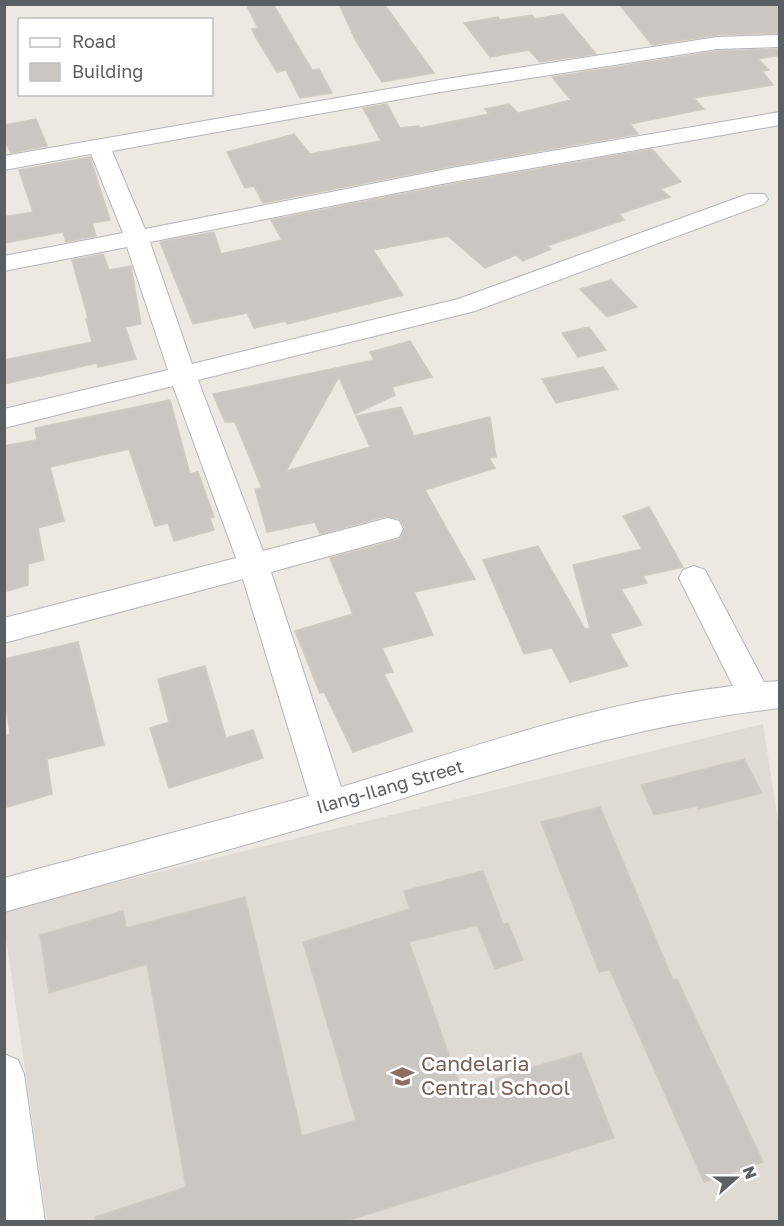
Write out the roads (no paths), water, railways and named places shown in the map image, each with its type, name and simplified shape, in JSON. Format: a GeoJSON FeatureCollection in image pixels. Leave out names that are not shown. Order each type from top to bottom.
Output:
{"type":"FeatureCollection","features":[{"type":"Feature","properties":{"kind":"street"},"geometry":{"type":"LineString","coordinates":[[4,164],[99,145],[452,84],[717,43],[780,40]]}},
{"type":"Feature","properties":{"kind":"street"},"geometry":{"type":"LineString","coordinates":[[4,264],[452,175],[780,118]]}},
{"type":"Feature","properties":{"kind":"street"},"geometry":{"type":"LineString","coordinates":[[99,145],[136,236],[183,376],[254,566],[329,805]]}},
{"type":"Feature","properties":{"kind":"street"},"geometry":{"type":"LineString","coordinates":[[4,419],[466,305],[756,199]]}},
{"type":"Feature","properties":{"kind":"street"},"geometry":{"type":"LineString","coordinates":[[4,631],[388,529]]}},
{"type":"Feature","properties":{"kind":"street"},"geometry":{"type":"LineString","coordinates":[[694,578],[767,695]]}},
{"type":"Feature","properties":{"kind":"street","name":"Ilang-Ilang Street"},"geometry":{"type":"LineString","coordinates":[[4,896],[329,805],[578,731],[661,711],[767,695]]}},
{"type":"Feature","properties":{"kind":"street"},"geometry":{"type":"LineString","coordinates":[[4,1074],[23,1221]]}},
{"type":"Feature","properties":{"kind":"place","name":"Candelaria Central School"},"geometry":{"type":"Point","coordinates":[403,1076]}}]}
